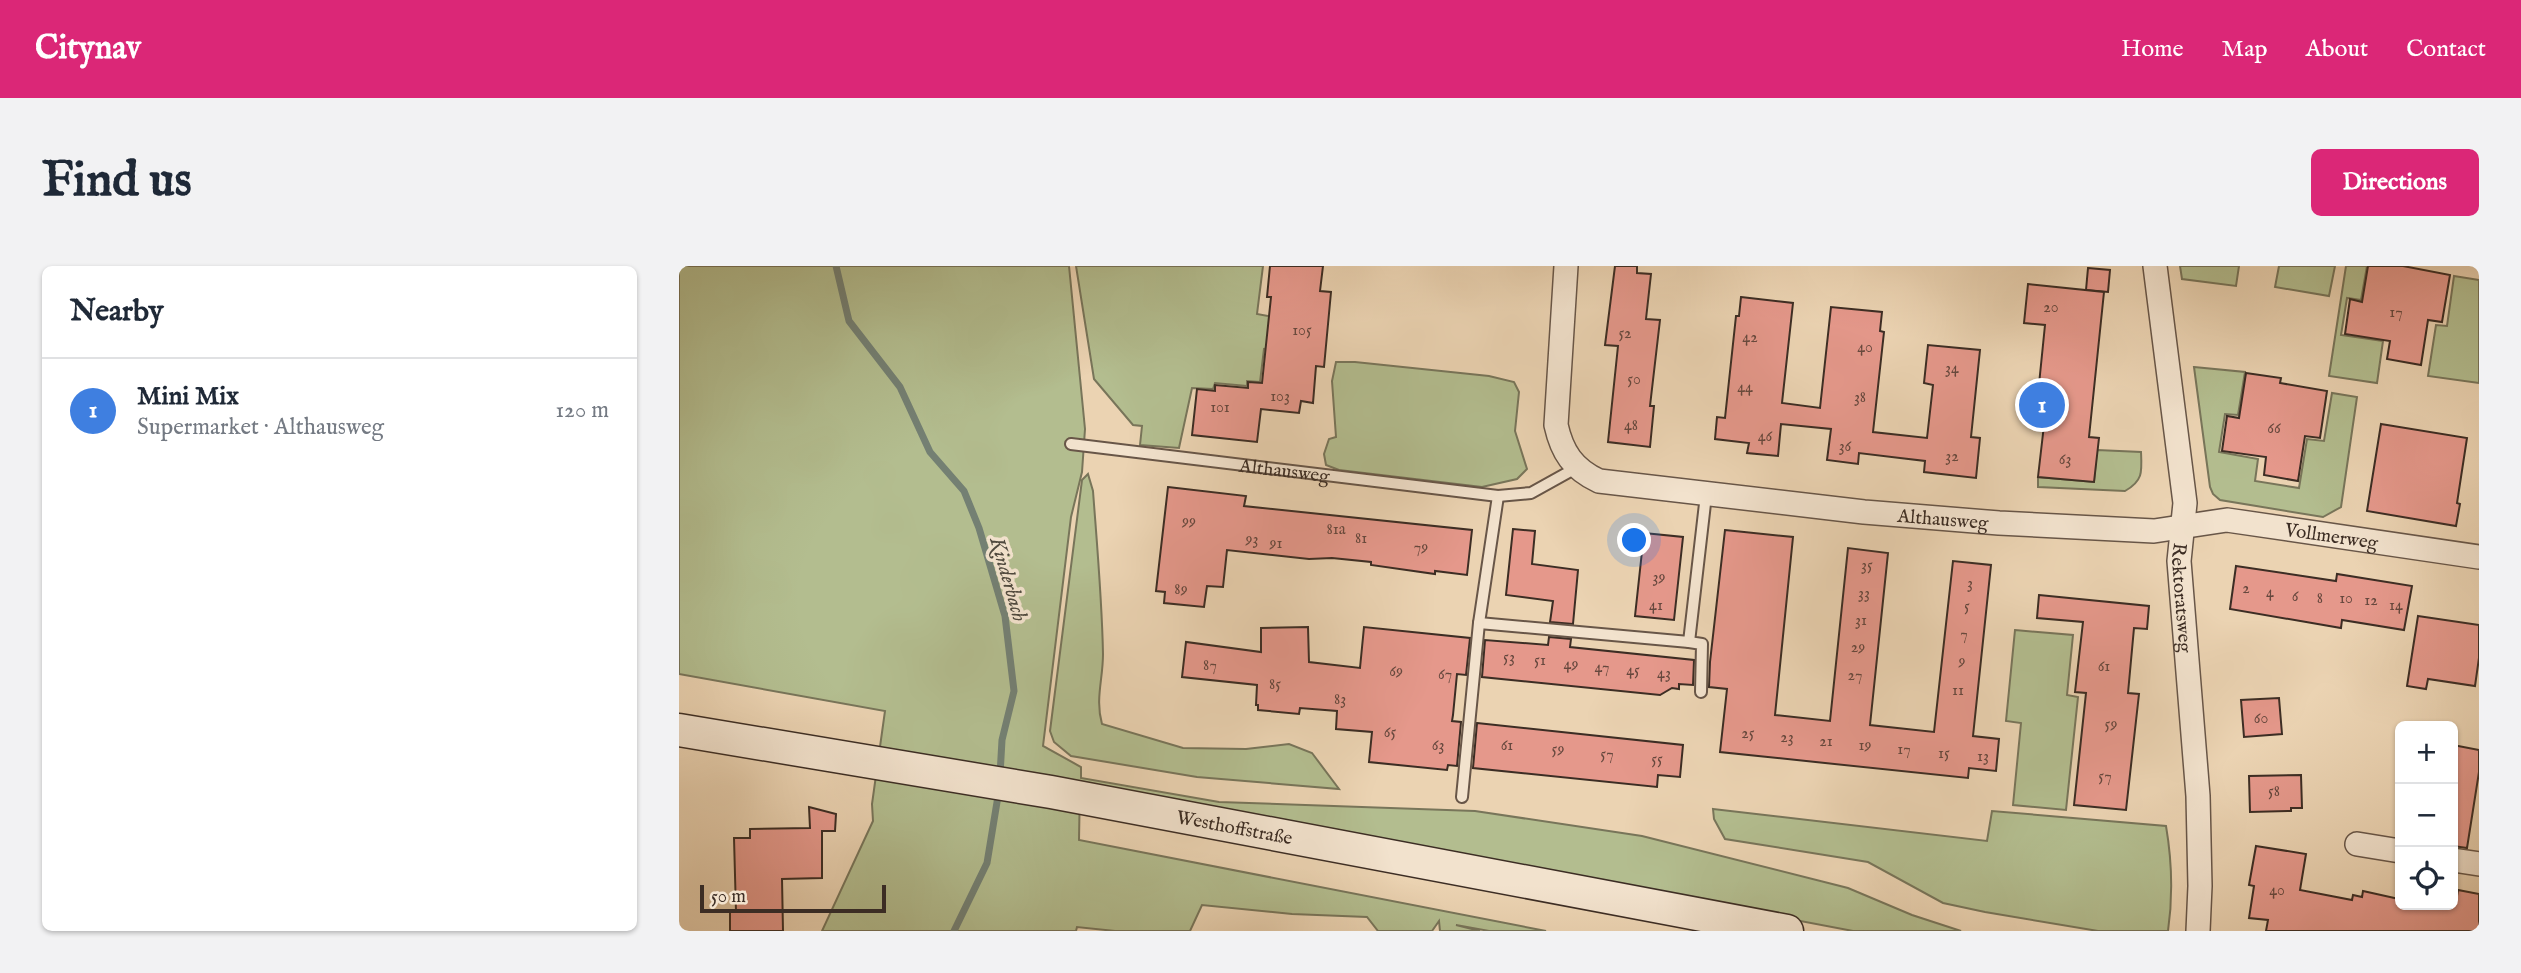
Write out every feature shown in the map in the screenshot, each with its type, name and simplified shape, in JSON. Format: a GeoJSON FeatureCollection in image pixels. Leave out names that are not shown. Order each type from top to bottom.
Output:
{"type":"FeatureCollection","features":[{"type":"Feature","properties":{"kind":"street"},"geometry":{"type":"LineString","coordinates":[[1566,266],[1556,425],[1562,447],[1576,468]]}},
{"type":"Feature","properties":{"kind":"street","name":"Rektoratsweg"},"geometry":{"type":"LineString","coordinates":[[2155,266],[2185,503],[2179,561],[2198,808],[2198,931]]}},
{"type":"Feature","properties":{"kind":"street","name":"Althausweg"},"geometry":{"type":"LineString","coordinates":[[1576,468],[1599,481],[1864,512],[1999,523],[2154,531],[2182,526]]}},
{"type":"Feature","properties":{"kind":"street","name":"Vollmerweg"},"geometry":{"type":"LineString","coordinates":[[2182,526],[2227,520],[2479,557]]}},
{"type":"Feature","properties":{"kind":"street","name":"Westhoffstraße"},"geometry":{"type":"LineString","coordinates":[[679,730],[1051,792],[1787,931]]}},
{"type":"Feature","properties":{"kind":"street"},"geometry":{"type":"LineString","coordinates":[[2357,844],[2395,850]]}},
{"type":"Feature","properties":{"kind":"street"},"geometry":{"type":"LineString","coordinates":[[2458,861],[2479,864]]}},
{"type":"Feature","properties":{"kind":"lane","name":"Althausweg"},"geometry":{"type":"LineString","coordinates":[[1071,444],[1499,496],[1531,493],[1576,468]]}},
{"type":"Feature","properties":{"kind":"lane"},"geometry":{"type":"LineString","coordinates":[[1689,642],[1706,495]]}},
{"type":"Feature","properties":{"kind":"lane"},"geometry":{"type":"LineString","coordinates":[[1462,797],[1479,623],[1499,496]]}},
{"type":"Feature","properties":{"kind":"lane"},"geometry":{"type":"LineString","coordinates":[[1479,623],[1702,644],[1701,692]]}},
{"type":"Feature","properties":{"kind":"green space"},"geometry":{"type":"Polygon","coordinates":[[[679,266],[1069,266],[1085,429],[1082,472],[1071,517],[1043,746],[1081,767],[1081,778],[1219,802],[1475,811],[1642,836],[1848,888],[1912,915],[1961,931],[1853,931],[1080,784],[1079,840],[1546,931],[1489,931],[1456,925],[1480,931],[1440,931],[1439,921],[1432,931],[1378,931],[1367,917],[1292,914],[1202,905],[1190,931],[1115,931],[1077,927],[1076,931],[822,931],[873,821],[872,804],[885,711],[679,674],[679,266]]]}},
{"type":"Feature","properties":{"kind":"green space"},"geometry":{"type":"Polygon","coordinates":[[[1076,266],[1263,266],[1257,314],[1274,317],[1271,348],[1264,349],[1260,382],[1247,381],[1247,386],[1215,383],[1213,389],[1192,388],[1179,448],[1140,445],[1142,426],[1133,425],[1094,379],[1076,266]]]}},
{"type":"Feature","properties":{"kind":"green space"},"geometry":{"type":"Polygon","coordinates":[[[2180,266],[2239,266],[2236,286],[2182,279],[2180,266]]]}},
{"type":"Feature","properties":{"kind":"green space"},"geometry":{"type":"Polygon","coordinates":[[[2279,266],[2335,266],[2329,296],[2275,287],[2279,266]]]}},
{"type":"Feature","properties":{"kind":"green space"},"geometry":{"type":"Polygon","coordinates":[[[2346,266],[2367,266],[2361,300],[2347,298],[2341,335],[2383,341],[2377,383],[2329,376],[2346,266]]]}},
{"type":"Feature","properties":{"kind":"green space"},"geometry":{"type":"Polygon","coordinates":[[[2454,276],[2479,280],[2479,383],[2428,376],[2436,325],[2447,326],[2454,276]]]}},
{"type":"Feature","properties":{"kind":"green space"},"geometry":{"type":"Polygon","coordinates":[[[1336,362],[1489,376],[1514,382],[1519,392],[1515,431],[1527,469],[1517,479],[1482,487],[1339,470],[1326,465],[1324,454],[1329,439],[1336,437],[1332,381],[1336,362]]]}},
{"type":"Feature","properties":{"kind":"green space"},"geometry":{"type":"Polygon","coordinates":[[[2194,367],[2245,372],[2238,415],[2225,414],[2219,452],[2258,459],[2255,481],[2299,488],[2307,439],[2324,441],[2332,393],[2357,397],[2341,507],[2323,517],[2220,500],[2213,494],[2194,367]]]}},
{"type":"Feature","properties":{"kind":"green space"},"geometry":{"type":"Polygon","coordinates":[[[2097,450],[2141,452],[2141,470],[2135,484],[2125,491],[2038,487],[2038,477],[2094,482],[2097,450]]]}},
{"type":"Feature","properties":{"kind":"green space"},"geometry":{"type":"Polygon","coordinates":[[[1088,474],[1093,491],[1100,593],[1103,654],[1099,706],[1102,724],[1183,748],[1246,749],[1289,744],[1312,753],[1339,789],[1197,777],[1071,756],[1054,742],[1050,731],[1082,480],[1088,474]]]}},
{"type":"Feature","properties":{"kind":"green space"},"geometry":{"type":"Polygon","coordinates":[[[2015,630],[2073,635],[2067,695],[2078,697],[2066,810],[2013,805],[2021,723],[2006,721],[2015,630]]]}},
{"type":"Feature","properties":{"kind":"green space"},"geometry":{"type":"Polygon","coordinates":[[[1713,809],[1987,841],[1992,811],[2166,826],[2171,878],[2168,931],[2098,931],[1943,903],[1868,862],[1725,839],[1714,819],[1713,809]]]}},
{"type":"Feature","properties":{"kind":"building"},"geometry":{"type":"Polygon","coordinates":[[[1270,266],[1323,266],[1320,291],[1331,292],[1324,367],[1316,366],[1313,403],[1301,401],[1299,413],[1261,409],[1257,442],[1192,435],[1197,389],[1215,391],[1215,385],[1248,388],[1248,382],[1262,383],[1271,297],[1267,297],[1270,266]]]}},
{"type":"Feature","properties":{"kind":"building"},"geometry":{"type":"Polygon","coordinates":[[[1615,266],[1637,266],[1637,273],[1651,274],[1646,319],[1660,320],[1650,406],[1654,406],[1650,447],[1608,442],[1618,346],[1605,345],[1615,266]]]}},
{"type":"Feature","properties":{"kind":"building"},"geometry":{"type":"Polygon","coordinates":[[[2368,266],[2403,266],[2450,275],[2442,322],[2428,320],[2421,365],[2387,359],[2390,341],[2345,334],[2350,299],[2362,302],[2368,266]]]}},
{"type":"Feature","properties":{"kind":"building"},"geometry":{"type":"Polygon","coordinates":[[[2088,268],[2110,270],[2108,292],[2086,290],[2088,268]]]}},
{"type":"Feature","properties":{"kind":"building"},"geometry":{"type":"Polygon","coordinates":[[[2028,284],[2104,292],[2089,437],[2099,438],[2094,482],[2038,477],[2044,425],[2035,424],[2045,325],[2024,323],[2028,284]]]}},
{"type":"Feature","properties":{"kind":"building"},"geometry":{"type":"Polygon","coordinates":[[[1741,297],[1793,303],[1782,403],[1820,408],[1831,307],[1882,312],[1880,331],[1884,332],[1873,432],[1927,438],[1933,385],[1924,383],[1928,345],[1980,350],[1971,437],[1980,438],[1976,478],[1924,472],[1925,461],[1859,453],[1858,464],[1827,460],[1831,429],[1781,424],[1778,456],[1747,453],[1749,443],[1715,439],[1717,417],[1725,418],[1736,316],[1739,316],[1741,297]]]}},
{"type":"Feature","properties":{"kind":"building"},"geometry":{"type":"Polygon","coordinates":[[[2246,373],[2281,378],[2280,383],[2327,391],[2320,438],[2305,436],[2298,481],[2264,475],[2266,457],[2222,451],[2227,416],[2239,418],[2246,373]]]}},
{"type":"Feature","properties":{"kind":"building"},"geometry":{"type":"Polygon","coordinates":[[[2381,424],[2467,438],[2456,526],[2367,511],[2381,424]]]}},
{"type":"Feature","properties":{"kind":"building"},"geometry":{"type":"Polygon","coordinates":[[[1168,487],[1246,496],[1244,506],[1472,530],[1467,575],[1435,571],[1435,574],[1371,565],[1371,562],[1332,558],[1309,559],[1227,550],[1223,587],[1207,586],[1204,607],[1164,603],[1165,592],[1156,591],[1168,487]]]}},
{"type":"Feature","properties":{"kind":"building"},"geometry":{"type":"Polygon","coordinates":[[[1513,529],[1535,531],[1532,564],[1578,570],[1573,624],[1550,622],[1553,601],[1506,595],[1513,529]]]}},
{"type":"Feature","properties":{"kind":"building"},"geometry":{"type":"Polygon","coordinates":[[[1725,530],[1793,537],[1775,715],[1830,721],[1848,548],[1888,553],[1870,725],[1934,732],[1953,561],[1991,565],[1973,736],[1999,739],[1996,771],[1969,768],[1968,778],[1720,752],[1727,689],[1709,687],[1725,530]]]}},
{"type":"Feature","properties":{"kind":"building"},"geometry":{"type":"Polygon","coordinates":[[[1644,533],[1683,537],[1674,620],[1635,616],[1644,533]]]}},
{"type":"Feature","properties":{"kind":"building"},"geometry":{"type":"Polygon","coordinates":[[[2236,566],[2336,581],[2337,574],[2412,586],[2404,630],[2342,620],[2341,628],[2230,609],[2236,566]]]}},
{"type":"Feature","properties":{"kind":"building"},"geometry":{"type":"Polygon","coordinates":[[[2039,595],[2149,606],[2147,629],[2134,628],[2128,693],[2139,694],[2126,810],[2074,805],[2086,693],[2075,692],[2083,622],[2037,618],[2039,595]]]}},
{"type":"Feature","properties":{"kind":"building"},"geometry":{"type":"Polygon","coordinates":[[[2418,616],[2479,625],[2479,658],[2475,686],[2428,679],[2426,689],[2407,686],[2418,616]]]}},
{"type":"Feature","properties":{"kind":"building"},"geometry":{"type":"Polygon","coordinates":[[[1308,627],[1309,662],[1360,668],[1364,627],[1470,638],[1466,675],[1457,674],[1452,721],[1461,722],[1457,766],[1448,765],[1447,770],[1369,762],[1372,732],[1336,729],[1337,711],[1300,708],[1299,714],[1258,710],[1257,685],[1182,677],[1186,642],[1261,652],[1261,628],[1308,627]]]}},
{"type":"Feature","properties":{"kind":"building"},"geometry":{"type":"Polygon","coordinates":[[[1549,637],[1571,639],[1570,647],[1694,660],[1693,685],[1679,684],[1679,689],[1672,688],[1660,695],[1482,677],[1485,640],[1548,645],[1549,637]]]}},
{"type":"Feature","properties":{"kind":"building"},"geometry":{"type":"Polygon","coordinates":[[[2279,698],[2282,734],[2244,737],[2241,700],[2279,698]]]}},
{"type":"Feature","properties":{"kind":"building"},"geometry":{"type":"Polygon","coordinates":[[[1477,723],[1683,745],[1680,777],[1658,775],[1657,787],[1473,768],[1477,723]]]}},
{"type":"Feature","properties":{"kind":"building"},"geometry":{"type":"Polygon","coordinates":[[[2458,746],[2479,750],[2479,772],[2467,848],[2458,847],[2458,746]]]}},
{"type":"Feature","properties":{"kind":"building"},"geometry":{"type":"Polygon","coordinates":[[[2301,775],[2302,808],[2291,808],[2291,811],[2250,812],[2249,776],[2301,775]]]}},
{"type":"Feature","properties":{"kind":"building"},"geometry":{"type":"Polygon","coordinates":[[[809,807],[836,814],[835,831],[822,831],[822,878],[782,879],[783,931],[730,931],[730,912],[736,912],[734,838],[750,838],[750,829],[810,828],[809,807]]]}},
{"type":"Feature","properties":{"kind":"building"},"geometry":{"type":"Polygon","coordinates":[[[2256,846],[2306,854],[2300,890],[2352,900],[2353,895],[2362,897],[2363,891],[2395,898],[2395,910],[2458,910],[2458,890],[2479,894],[2479,931],[2266,931],[2268,920],[2249,918],[2254,886],[2249,885],[2256,846]]]}},
{"type":"Feature","properties":{"kind":"waterway","name":"Kinderbach"},"geometry":{"type":"LineString","coordinates":[[836,266],[849,321],[900,387],[930,452],[964,491],[979,528],[1005,616],[1014,691],[1002,740],[1000,775]]}},
{"type":"Feature","properties":{"kind":"waterway","name":"Kinderbach"},"geometry":{"type":"LineString","coordinates":[[954,931],[987,863],[999,790]]}},
{"type":"Feature","properties":{"kind":"place","name":"Mini Mix"},"geometry":{"type":"Point","coordinates":[2042,405]}}]}
